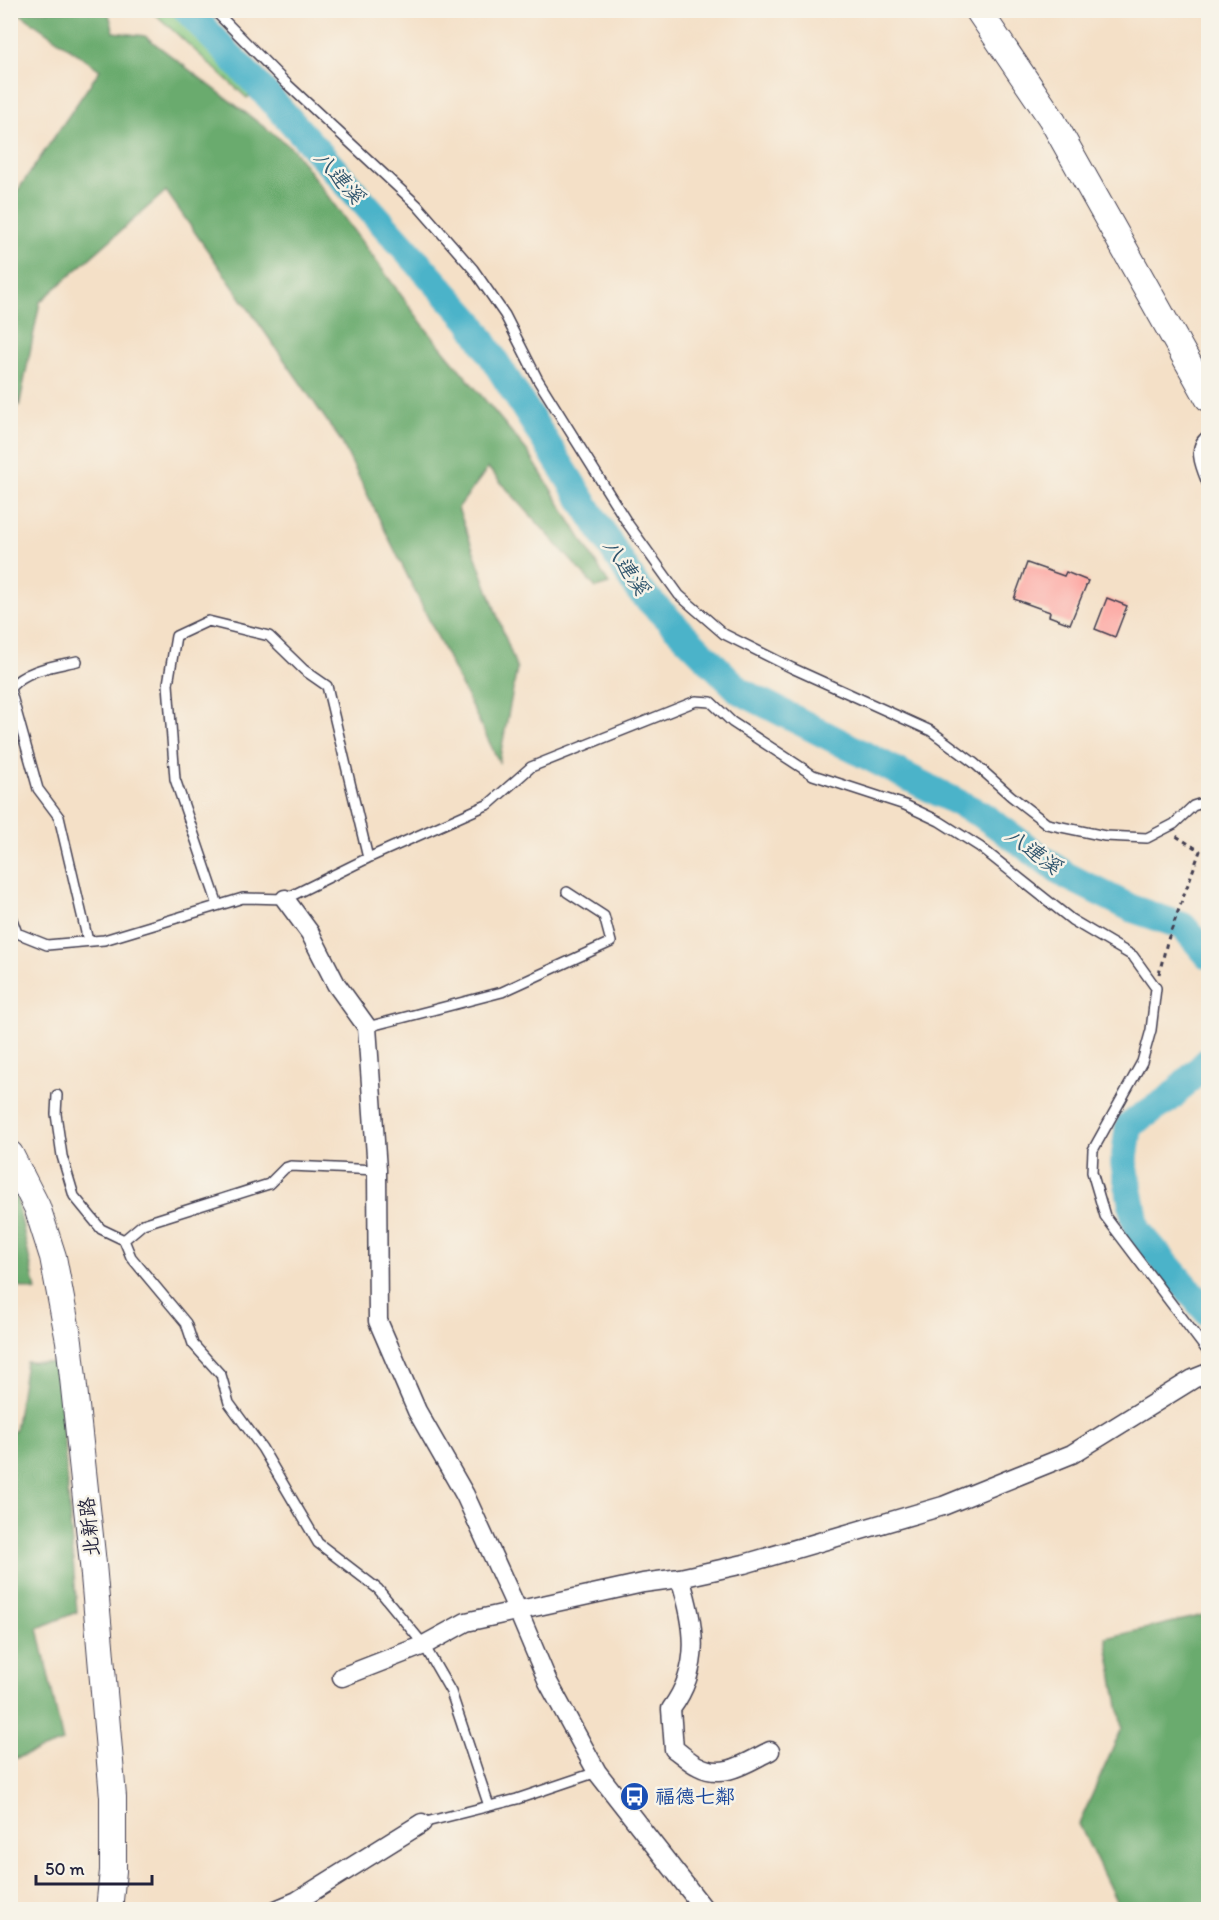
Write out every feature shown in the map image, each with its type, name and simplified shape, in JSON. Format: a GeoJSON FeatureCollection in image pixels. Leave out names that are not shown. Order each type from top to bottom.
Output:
{"type":"FeatureCollection","features":[{"type":"Feature","properties":{"kind":"main road"},"geometry":{"type":"LineString","coordinates":[[978,10],[1051,118],[1209,398]]}},
{"type":"Feature","properties":{"kind":"main road","name":"北新路"},"geometry":{"type":"LineString","coordinates":[[10,1154],[37,1207],[53,1257],[69,1341],[93,1564],[113,1797],[113,1871],[109,1910]]}},
{"type":"Feature","properties":{"kind":"street"},"geometry":{"type":"LineString","coordinates":[[285,898],[310,933],[336,984],[367,1027],[377,1170],[378,1321],[417,1411],[465,1495],[548,1682],[597,1772],[705,1910]]}},
{"type":"Feature","properties":{"kind":"street"},"geometry":{"type":"LineString","coordinates":[[342,1677],[424,1645],[466,1622],[643,1583],[680,1578],[744,1564],[943,1506],[1072,1454],[1192,1379],[1209,1373]]}},
{"type":"Feature","properties":{"kind":"street"},"geometry":{"type":"LineString","coordinates":[[680,1578],[690,1611],[693,1664],[684,1692],[671,1709],[674,1749],[697,1766],[713,1771],[728,1772],[770,1751]]}},
{"type":"Feature","properties":{"kind":"street"},"geometry":{"type":"LineString","coordinates":[[276,1910],[297,1901],[422,1823]]}},
{"type":"Feature","properties":{"kind":"lane"},"geometry":{"type":"LineString","coordinates":[[214,10],[287,84],[417,205],[474,269],[505,315],[538,380],[628,524],[679,595],[724,634],[792,668],[931,731],[974,763],[1047,824],[1105,836],[1147,838],[1174,824],[1192,806],[1209,801]]}},
{"type":"Feature","properties":{"kind":"lane"},"geometry":{"type":"LineString","coordinates":[[1209,435],[1204,437],[1198,448],[1202,469],[1209,485]]}},
{"type":"Feature","properties":{"kind":"lane"},"geometry":{"type":"LineString","coordinates":[[218,905],[175,779],[168,684],[176,636],[208,621],[269,636],[304,670],[327,686],[368,858]]}},
{"type":"Feature","properties":{"kind":"lane"},"geometry":{"type":"LineString","coordinates":[[77,661],[42,669],[17,680],[10,689],[38,789],[59,817],[88,941]]}},
{"type":"Feature","properties":{"kind":"lane"},"geometry":{"type":"LineString","coordinates":[[10,914],[17,933],[47,945],[104,939],[243,898],[285,898],[489,804],[531,767],[696,701],[711,702],[732,722],[813,775],[904,805],[939,821],[980,847],[1072,920],[1133,956],[1156,988],[1151,1030],[1142,1062],[1093,1150],[1092,1172],[1105,1216],[1209,1352]]}},
{"type":"Feature","properties":{"kind":"lane"},"geometry":{"type":"LineString","coordinates":[[367,1027],[502,992],[611,942],[604,916],[567,892]]}},
{"type":"Feature","properties":{"kind":"lane"},"geometry":{"type":"LineString","coordinates":[[57,1095],[56,1114],[62,1156],[74,1196],[101,1229],[124,1240],[131,1257],[186,1323],[193,1344],[221,1376],[230,1403],[262,1448],[318,1543],[378,1589],[424,1645],[451,1692],[489,1806]]}},
{"type":"Feature","properties":{"kind":"lane"},"geometry":{"type":"LineString","coordinates":[[124,1240],[143,1224],[269,1184],[285,1168],[291,1166],[377,1170]]}},
{"type":"Feature","properties":{"kind":"lane"},"geometry":{"type":"LineString","coordinates":[[422,1823],[517,1799],[597,1772]]}},
{"type":"Feature","properties":{"kind":"path"},"geometry":{"type":"LineString","coordinates":[[1156,988],[1167,942],[1200,851],[1174,835],[1168,827]]}},
{"type":"Feature","properties":{"kind":"green space"},"geometry":{"type":"Polygon","coordinates":[[[16,11],[108,11],[114,32],[145,36],[293,149],[427,330],[528,452],[609,584],[596,588],[488,468],[458,508],[517,669],[499,762],[341,441],[166,191],[40,302],[19,407],[11,356],[16,193],[100,70],[16,11]]]}},
{"type":"Feature","properties":{"kind":"green space"},"geometry":{"type":"Polygon","coordinates":[[[152,11],[203,11],[270,81],[247,98],[152,11]]]}},
{"type":"Feature","properties":{"kind":"green space"},"geometry":{"type":"Polygon","coordinates":[[[10,1185],[15,1189],[36,1291],[11,1285],[10,1185]]]}},
{"type":"Feature","properties":{"kind":"green space"},"geometry":{"type":"Polygon","coordinates":[[[26,1362],[58,1363],[77,1612],[38,1628],[63,1742],[11,1760],[10,1433],[15,1431],[26,1362]]]}},
{"type":"Feature","properties":{"kind":"green space"},"geometry":{"type":"Polygon","coordinates":[[[1208,1614],[1208,1909],[1120,1909],[1079,1824],[1122,1728],[1106,1638],[1208,1614]]]}},
{"type":"Feature","properties":{"kind":"building"},"geometry":{"type":"Polygon","coordinates":[[[1027,563],[1064,576],[1066,572],[1088,581],[1070,624],[1049,616],[1050,612],[1014,599],[1027,563]]]}},
{"type":"Feature","properties":{"kind":"building"},"geometry":{"type":"Polygon","coordinates":[[[1107,598],[1127,606],[1115,637],[1095,629],[1107,598]]]}},
{"type":"Feature","properties":{"kind":"waterway","name":"八連溪"},"geometry":{"type":"LineString","coordinates":[[187,10],[270,98],[470,321],[638,589],[740,691],[982,815],[1067,876],[1133,909],[1183,926],[1208,955]]}},
{"type":"Feature","properties":{"kind":"waterway","name":"八連溪"},"geometry":{"type":"LineString","coordinates":[[1208,1061],[1169,1099],[1129,1125],[1124,1163],[1137,1230],[1208,1313]]}},
{"type":"Feature","properties":{"kind":"place","name":"福德七鄰"},"geometry":{"type":"Point","coordinates":[634,1796]}}]}
